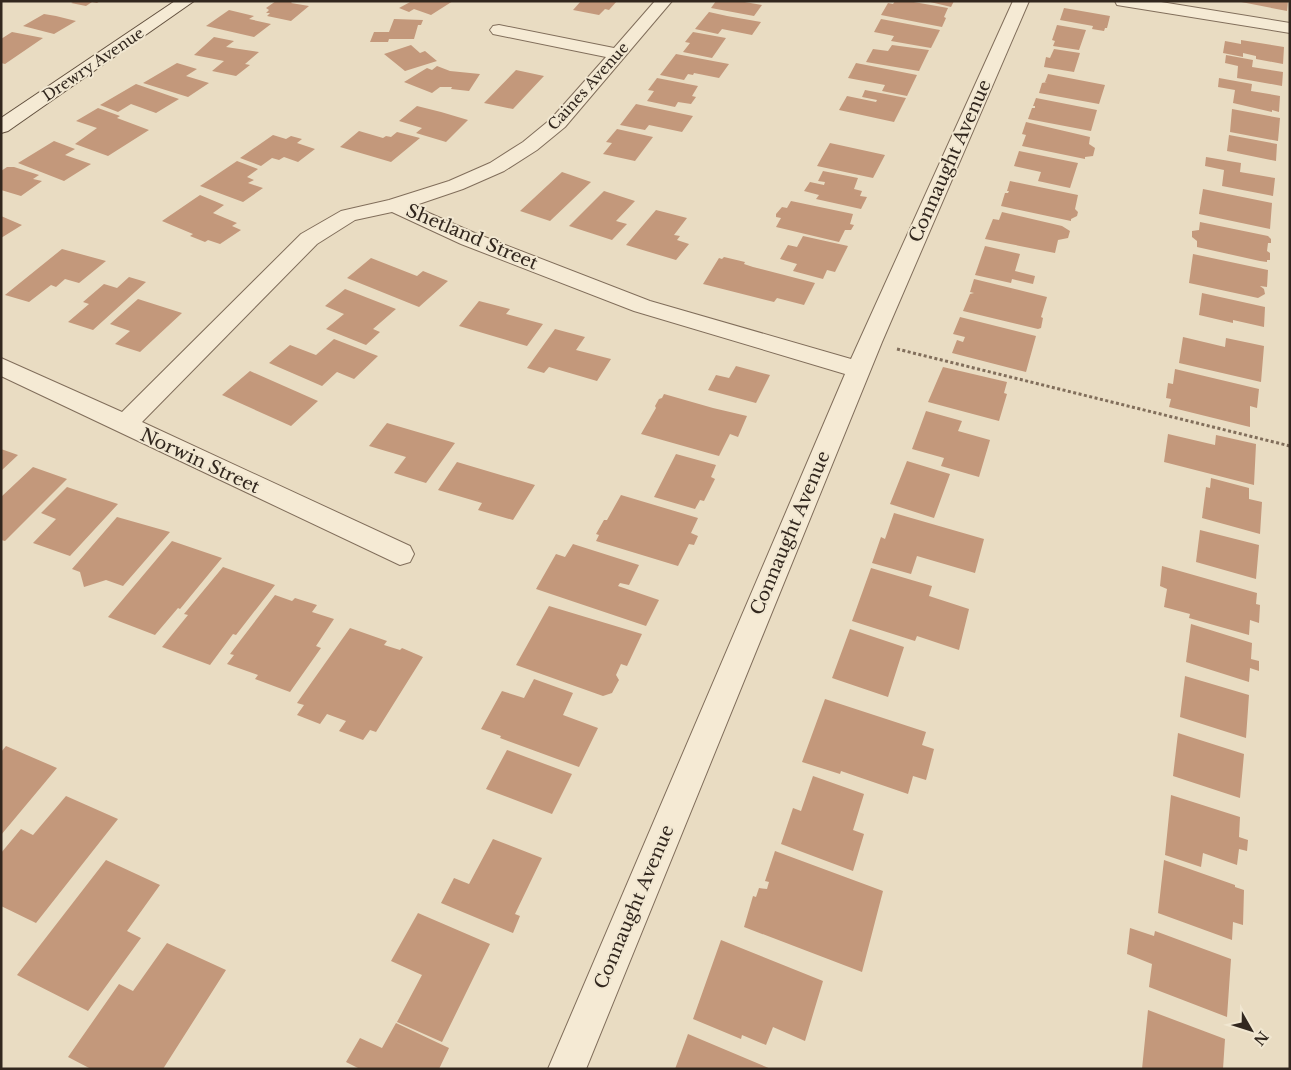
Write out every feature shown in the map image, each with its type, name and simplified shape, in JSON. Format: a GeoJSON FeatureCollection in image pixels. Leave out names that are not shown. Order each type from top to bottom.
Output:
{"type":"FeatureCollection","features":[{"type":"Feature","properties":{"kind":"street","name":"Drewry Avenue"},"geometry":{"type":"LineString","coordinates":[[1,127],[186,1]]}},
{"type":"Feature","properties":{"kind":"street","name":"Caines Avenue"},"geometry":{"type":"LineString","coordinates":[[394,205],[456,185],[497,167],[530,146],[558,123],[664,1]]}},
{"type":"Feature","properties":{"kind":"street","name":"Connaught Avenue"},"geometry":{"type":"LineString","coordinates":[[567,1069],[870,342],[1021,1]]}},
{"type":"Feature","properties":{"kind":"street"},"geometry":{"type":"LineString","coordinates":[[1123,1],[1290,28]]}},
{"type":"Feature","properties":{"kind":"street"},"geometry":{"type":"LineString","coordinates":[[499,30],[617,54]]}},
{"type":"Feature","properties":{"kind":"street","name":"Shetland Street"},"geometry":{"type":"LineString","coordinates":[[124,425],[309,239],[348,215],[394,205],[469,239],[642,306],[859,370]]}},
{"type":"Feature","properties":{"kind":"street","name":"Norwin Street"},"geometry":{"type":"LineString","coordinates":[[1,366],[400,554]]}},
{"type":"Feature","properties":{"kind":"path"},"geometry":{"type":"LineString","coordinates":[[870,342],[1290,446]]}},
{"type":"Feature","properties":{"kind":"building"},"geometry":{"type":"Polygon","coordinates":[[[75,1],[100,1],[97,3],[92,2],[86,6],[71,3],[75,1]]]}},
{"type":"Feature","properties":{"kind":"building"},"geometry":{"type":"Polygon","coordinates":[[[276,1],[293,1],[291,3],[309,6],[291,21],[267,16],[270,13],[266,13],[269,10],[266,8],[276,1]]]}},
{"type":"Feature","properties":{"kind":"building"},"geometry":{"type":"Polygon","coordinates":[[[412,1],[453,1],[431,15],[414,9],[409,12],[399,8],[412,1]]]}},
{"type":"Feature","properties":{"kind":"building"},"geometry":{"type":"Polygon","coordinates":[[[581,1],[617,1],[609,10],[605,9],[599,15],[573,10],[581,1]]]}},
{"type":"Feature","properties":{"kind":"building"},"geometry":{"type":"Polygon","coordinates":[[[716,1],[739,1],[762,5],[754,16],[711,8],[716,1]]]}},
{"type":"Feature","properties":{"kind":"building"},"geometry":{"type":"Polygon","coordinates":[[[895,1],[908,1],[948,8],[944,17],[946,18],[942,27],[881,15],[888,3],[893,4],[895,1]]]}},
{"type":"Feature","properties":{"kind":"building"},"geometry":{"type":"Polygon","coordinates":[[[926,1],[954,1],[951,7],[926,1]]]}},
{"type":"Feature","properties":{"kind":"building"},"geometry":{"type":"Polygon","coordinates":[[[1236,1],[1288,1],[1287,11],[1236,1]]]}},
{"type":"Feature","properties":{"kind":"building"},"geometry":{"type":"Polygon","coordinates":[[[1064,8],[1110,16],[1107,28],[1104,31],[1092,29],[1093,26],[1060,20],[1064,8]]]}},
{"type":"Feature","properties":{"kind":"building"},"geometry":{"type":"Polygon","coordinates":[[[229,10],[254,16],[249,19],[271,24],[254,37],[206,26],[229,10]]]}},
{"type":"Feature","properties":{"kind":"building"},"geometry":{"type":"Polygon","coordinates":[[[709,12],[761,22],[752,35],[722,29],[718,34],[695,29],[709,12]]]}},
{"type":"Feature","properties":{"kind":"building"},"geometry":{"type":"Polygon","coordinates":[[[44,14],[76,21],[54,34],[23,26],[44,14]]]}},
{"type":"Feature","properties":{"kind":"building"},"geometry":{"type":"Polygon","coordinates":[[[394,19],[423,20],[421,25],[418,25],[414,39],[389,39],[388,42],[370,42],[374,32],[389,32],[394,19]]]}},
{"type":"Feature","properties":{"kind":"building"},"geometry":{"type":"Polygon","coordinates":[[[881,19],[940,30],[931,48],[891,41],[894,36],[874,32],[881,19]]]}},
{"type":"Feature","properties":{"kind":"building"},"geometry":{"type":"Polygon","coordinates":[[[1057,25],[1086,30],[1079,50],[1053,46],[1055,41],[1052,40],[1057,25]]]}},
{"type":"Feature","properties":{"kind":"building"},"geometry":{"type":"Polygon","coordinates":[[[12,32],[43,38],[5,64],[1,63],[1,39],[12,32]]]}},
{"type":"Feature","properties":{"kind":"building"},"geometry":{"type":"Polygon","coordinates":[[[693,32],[726,38],[712,58],[683,52],[690,43],[685,42],[693,32]]]}},
{"type":"Feature","properties":{"kind":"building"},"geometry":{"type":"Polygon","coordinates":[[[214,37],[234,41],[226,47],[259,52],[245,64],[250,65],[236,76],[212,71],[224,61],[194,55],[214,37]]]}},
{"type":"Feature","properties":{"kind":"building"},"geometry":{"type":"Polygon","coordinates":[[[1241,40],[1284,47],[1283,64],[1256,59],[1256,56],[1243,53],[1243,57],[1223,53],[1225,41],[1241,44],[1241,40]]]}},
{"type":"Feature","properties":{"kind":"building"},"geometry":{"type":"Polygon","coordinates":[[[411,45],[420,53],[425,51],[437,61],[405,71],[384,54],[411,45]]]}},
{"type":"Feature","properties":{"kind":"building"},"geometry":{"type":"Polygon","coordinates":[[[892,45],[929,50],[919,71],[866,62],[873,49],[888,51],[892,45]]]}},
{"type":"Feature","properties":{"kind":"building"},"geometry":{"type":"Polygon","coordinates":[[[1054,49],[1080,53],[1074,72],[1044,67],[1046,57],[1050,58],[1054,49]]]}},
{"type":"Feature","properties":{"kind":"building"},"geometry":{"type":"Polygon","coordinates":[[[676,54],[729,64],[719,78],[694,73],[693,75],[688,74],[684,80],[660,75],[676,54]]]}},
{"type":"Feature","properties":{"kind":"building"},"geometry":{"type":"Polygon","coordinates":[[[1226,55],[1253,60],[1252,67],[1283,72],[1282,86],[1237,78],[1238,66],[1225,63],[1226,55]]]}},
{"type":"Feature","properties":{"kind":"building"},"geometry":{"type":"Polygon","coordinates":[[[177,63],[197,69],[186,76],[209,83],[188,97],[143,83],[177,63]]]}},
{"type":"Feature","properties":{"kind":"building"},"geometry":{"type":"Polygon","coordinates":[[[856,63],[917,75],[907,96],[882,91],[885,85],[848,78],[856,63]]]}},
{"type":"Feature","properties":{"kind":"building"},"geometry":{"type":"Polygon","coordinates":[[[437,66],[450,71],[480,74],[469,91],[451,89],[452,87],[440,87],[432,93],[404,82],[427,68],[432,70],[437,66]]]}},
{"type":"Feature","properties":{"kind":"building"},"geometry":{"type":"Polygon","coordinates":[[[516,70],[544,76],[513,109],[484,103],[516,70]]]}},
{"type":"Feature","properties":{"kind":"building"},"geometry":{"type":"Polygon","coordinates":[[[1048,74],[1105,85],[1099,104],[1039,93],[1042,83],[1047,82],[1045,82],[1048,74]]]}},
{"type":"Feature","properties":{"kind":"building"},"geometry":{"type":"Polygon","coordinates":[[[657,78],[698,86],[692,96],[696,97],[691,104],[678,102],[675,107],[647,101],[654,91],[648,90],[657,78]]]}},
{"type":"Feature","properties":{"kind":"building"},"geometry":{"type":"Polygon","coordinates":[[[1219,78],[1252,84],[1251,91],[1280,96],[1279,112],[1233,103],[1235,90],[1218,87],[1219,78]]]}},
{"type":"Feature","properties":{"kind":"building"},"geometry":{"type":"Polygon","coordinates":[[[136,84],[179,99],[156,113],[131,104],[118,112],[100,105],[136,84]]]}},
{"type":"Feature","properties":{"kind":"building"},"geometry":{"type":"Polygon","coordinates":[[[865,90],[906,98],[894,122],[839,110],[847,96],[876,102],[877,100],[862,97],[865,90]]]}},
{"type":"Feature","properties":{"kind":"building"},"geometry":{"type":"Polygon","coordinates":[[[1036,98],[1097,110],[1091,131],[1028,119],[1032,108],[1035,108],[1033,106],[1036,98]]]}},
{"type":"Feature","properties":{"kind":"building"},"geometry":{"type":"Polygon","coordinates":[[[636,104],[693,116],[682,132],[649,125],[645,130],[620,125],[636,104]]]}},
{"type":"Feature","properties":{"kind":"building"},"geometry":{"type":"Polygon","coordinates":[[[417,106],[468,120],[446,142],[416,133],[422,128],[399,121],[417,106]]]}},
{"type":"Feature","properties":{"kind":"building"},"geometry":{"type":"Polygon","coordinates":[[[98,108],[120,116],[117,118],[149,130],[108,156],[75,144],[97,128],[76,121],[98,108]]]}},
{"type":"Feature","properties":{"kind":"building"},"geometry":{"type":"Polygon","coordinates":[[[1232,109],[1280,118],[1278,141],[1230,132],[1232,109]]]}},
{"type":"Feature","properties":{"kind":"building"},"geometry":{"type":"Polygon","coordinates":[[[1026,122],[1090,137],[1089,144],[1095,148],[1093,156],[1085,157],[1085,159],[1022,146],[1026,135],[1022,134],[1026,122]]]}},
{"type":"Feature","properties":{"kind":"building"},"geometry":{"type":"Polygon","coordinates":[[[617,129],[653,137],[635,161],[603,154],[612,143],[606,142],[617,129]]]}},
{"type":"Feature","properties":{"kind":"building"},"geometry":{"type":"Polygon","coordinates":[[[359,131],[383,138],[386,136],[391,137],[397,132],[420,138],[391,162],[340,147],[359,131]]]}},
{"type":"Feature","properties":{"kind":"building"},"geometry":{"type":"Polygon","coordinates":[[[273,135],[286,139],[291,136],[302,139],[297,143],[315,149],[298,162],[284,157],[279,160],[272,158],[261,166],[240,158],[273,135]]]}},
{"type":"Feature","properties":{"kind":"building"},"geometry":{"type":"Polygon","coordinates":[[[1229,135],[1277,144],[1276,161],[1227,151],[1229,135]]]}},
{"type":"Feature","properties":{"kind":"building"},"geometry":{"type":"Polygon","coordinates":[[[54,141],[75,149],[65,155],[91,164],[64,181],[18,163],[54,141]]]}},
{"type":"Feature","properties":{"kind":"building"},"geometry":{"type":"Polygon","coordinates":[[[830,143],[885,155],[873,178],[817,166],[830,143]]]}},
{"type":"Feature","properties":{"kind":"building"},"geometry":{"type":"Polygon","coordinates":[[[1019,151],[1078,163],[1070,188],[1038,181],[1041,172],[1014,166],[1019,151]]]}},
{"type":"Feature","properties":{"kind":"building"},"geometry":{"type":"Polygon","coordinates":[[[1206,157],[1241,163],[1240,172],[1275,178],[1273,196],[1222,186],[1224,170],[1205,166],[1206,157]]]}},
{"type":"Feature","properties":{"kind":"building"},"geometry":{"type":"Polygon","coordinates":[[[237,161],[258,169],[247,177],[254,180],[248,183],[263,188],[243,202],[200,186],[237,161]]]}},
{"type":"Feature","properties":{"kind":"building"},"geometry":{"type":"Polygon","coordinates":[[[7,167],[14,167],[39,175],[33,179],[42,181],[21,196],[1,190],[1,171],[7,167]]]}},
{"type":"Feature","properties":{"kind":"building"},"geometry":{"type":"Polygon","coordinates":[[[823,171],[858,178],[854,189],[862,191],[860,196],[867,197],[861,209],[816,199],[819,195],[804,191],[810,182],[824,185],[825,182],[818,181],[823,171]]]}},
{"type":"Feature","properties":{"kind":"building"},"geometry":{"type":"Polygon","coordinates":[[[562,172],[591,182],[550,221],[520,211],[562,172]]]}},
{"type":"Feature","properties":{"kind":"building"},"geometry":{"type":"Polygon","coordinates":[[[1010,181],[1078,195],[1075,209],[1078,212],[1077,216],[1071,219],[1071,221],[1001,206],[1005,193],[1009,191],[1007,191],[1010,181]]]}},
{"type":"Feature","properties":{"kind":"building"},"geometry":{"type":"Polygon","coordinates":[[[1203,189],[1272,203],[1270,229],[1199,214],[1203,189]]]}},
{"type":"Feature","properties":{"kind":"building"},"geometry":{"type":"Polygon","coordinates":[[[604,191],[635,201],[616,221],[627,224],[612,240],[569,226],[604,191]]]}},
{"type":"Feature","properties":{"kind":"building"},"geometry":{"type":"Polygon","coordinates":[[[200,195],[224,205],[213,213],[237,223],[232,226],[241,230],[220,244],[208,240],[205,242],[190,236],[193,234],[162,221],[200,195]]]}},
{"type":"Feature","properties":{"kind":"building"},"geometry":{"type":"Polygon","coordinates":[[[791,201],[853,214],[850,224],[854,225],[851,230],[845,230],[839,242],[776,227],[781,218],[776,217],[776,214],[782,207],[787,208],[791,201]]]}},
{"type":"Feature","properties":{"kind":"building"},"geometry":{"type":"Polygon","coordinates":[[[656,210],[687,218],[674,235],[680,236],[677,240],[689,244],[676,260],[626,245],[656,210]]]}},
{"type":"Feature","properties":{"kind":"building"},"geometry":{"type":"Polygon","coordinates":[[[1002,212],[1062,226],[1070,231],[1068,238],[1058,240],[1055,253],[985,239],[993,219],[999,220],[1002,212]]]}},
{"type":"Feature","properties":{"kind":"building"},"geometry":{"type":"Polygon","coordinates":[[[1,216],[22,225],[1,238],[1,216]]]}},
{"type":"Feature","properties":{"kind":"building"},"geometry":{"type":"Polygon","coordinates":[[[1200,222],[1268,236],[1271,239],[1271,243],[1268,243],[1267,251],[1270,253],[1270,260],[1267,260],[1267,262],[1260,261],[1197,247],[1197,241],[1192,237],[1192,231],[1199,230],[1200,222]]]}},
{"type":"Feature","properties":{"kind":"building"},"geometry":{"type":"Polygon","coordinates":[[[803,236],[848,246],[835,272],[827,270],[823,279],[793,271],[797,264],[780,259],[788,245],[797,247],[803,236]]]}},
{"type":"Feature","properties":{"kind":"building"},"geometry":{"type":"Polygon","coordinates":[[[985,246],[1020,254],[1015,271],[1035,276],[1033,284],[1012,279],[1011,283],[975,275],[985,246]]]}},
{"type":"Feature","properties":{"kind":"building"},"geometry":{"type":"Polygon","coordinates":[[[62,249],[106,261],[79,283],[65,279],[56,287],[51,285],[29,302],[5,295],[62,249]]]}},
{"type":"Feature","properties":{"kind":"building"},"geometry":{"type":"Polygon","coordinates":[[[1193,254],[1268,270],[1267,287],[1260,286],[1264,289],[1265,294],[1258,298],[1189,283],[1193,254]]]}},
{"type":"Feature","properties":{"kind":"building"},"geometry":{"type":"Polygon","coordinates":[[[724,257],[745,262],[744,264],[753,267],[815,283],[804,305],[777,298],[774,302],[703,284],[719,258],[722,259],[724,257]]]}},
{"type":"Feature","properties":{"kind":"building"},"geometry":{"type":"Polygon","coordinates":[[[371,258],[417,276],[423,271],[448,281],[419,307],[347,278],[371,258]]]}},
{"type":"Feature","properties":{"kind":"building"},"geometry":{"type":"Polygon","coordinates":[[[129,277],[146,282],[93,330],[68,322],[89,304],[83,302],[104,284],[117,288],[129,277]]]}},
{"type":"Feature","properties":{"kind":"building"},"geometry":{"type":"Polygon","coordinates":[[[974,279],[1047,297],[1041,317],[1043,318],[1041,328],[1038,329],[963,311],[970,294],[974,293],[970,292],[974,279]]]}},
{"type":"Feature","properties":{"kind":"building"},"geometry":{"type":"Polygon","coordinates":[[[345,289],[396,309],[373,329],[380,332],[366,345],[326,329],[344,314],[325,306],[345,289]]]}},
{"type":"Feature","properties":{"kind":"building"},"geometry":{"type":"Polygon","coordinates":[[[1202,293],[1265,307],[1264,327],[1233,320],[1233,323],[1199,315],[1202,293]]]}},
{"type":"Feature","properties":{"kind":"building"},"geometry":{"type":"Polygon","coordinates":[[[138,299],[182,313],[140,352],[115,344],[130,331],[110,324],[138,299]]]}},
{"type":"Feature","properties":{"kind":"building"},"geometry":{"type":"Polygon","coordinates":[[[479,301],[510,309],[506,314],[543,324],[527,346],[459,326],[479,301]]]}},
{"type":"Feature","properties":{"kind":"building"},"geometry":{"type":"Polygon","coordinates":[[[960,317],[1036,336],[1026,372],[952,353],[957,340],[963,342],[965,337],[953,334],[960,317]]]}},
{"type":"Feature","properties":{"kind":"building"},"geometry":{"type":"Polygon","coordinates":[[[555,329],[585,337],[576,350],[611,359],[597,381],[549,367],[544,373],[527,368],[555,329]]]}},
{"type":"Feature","properties":{"kind":"building"},"geometry":{"type":"Polygon","coordinates":[[[1183,337],[1225,347],[1226,338],[1264,346],[1261,382],[1179,363],[1183,337]]]}},
{"type":"Feature","properties":{"kind":"building"},"geometry":{"type":"Polygon","coordinates":[[[334,339],[378,356],[354,379],[337,372],[322,386],[269,363],[290,345],[316,355],[334,339]]]}},
{"type":"Feature","properties":{"kind":"building"},"geometry":{"type":"Polygon","coordinates":[[[736,366],[770,375],[756,403],[708,390],[716,375],[729,378],[736,366]]]}},
{"type":"Feature","properties":{"kind":"building"},"geometry":{"type":"Polygon","coordinates":[[[943,367],[1007,382],[1004,393],[1007,394],[999,421],[928,402],[943,367]]]}},
{"type":"Feature","properties":{"kind":"building"},"geometry":{"type":"Polygon","coordinates":[[[1175,369],[1259,389],[1257,408],[1250,406],[1250,427],[1169,407],[1171,399],[1166,398],[1168,383],[1173,384],[1175,369]]]}},
{"type":"Feature","properties":{"kind":"building"},"geometry":{"type":"Polygon","coordinates":[[[250,371],[318,401],[291,426],[222,395],[250,371]]]}},
{"type":"Feature","properties":{"kind":"building"},"geometry":{"type":"Polygon","coordinates":[[[664,394],[747,416],[738,437],[730,434],[719,456],[641,434],[659,399],[664,394]]]}},
{"type":"Feature","properties":{"kind":"building"},"geometry":{"type":"Polygon","coordinates":[[[926,411],[962,421],[958,431],[990,440],[979,477],[941,466],[944,458],[912,449],[926,411]]]}},
{"type":"Feature","properties":{"kind":"building"},"geometry":{"type":"Polygon","coordinates":[[[387,423],[455,443],[426,483],[394,473],[406,457],[369,446],[387,423]]]}},
{"type":"Feature","properties":{"kind":"building"},"geometry":{"type":"Polygon","coordinates":[[[1168,434],[1215,445],[1216,435],[1256,444],[1254,485],[1164,462],[1168,434]]]}},
{"type":"Feature","properties":{"kind":"building"},"geometry":{"type":"Polygon","coordinates":[[[1,449],[18,455],[1,471],[1,449]]]}},
{"type":"Feature","properties":{"kind":"building"},"geometry":{"type":"Polygon","coordinates":[[[676,454],[716,465],[711,477],[715,479],[704,501],[700,500],[695,509],[654,497],[676,454]]]}},
{"type":"Feature","properties":{"kind":"building"},"geometry":{"type":"Polygon","coordinates":[[[907,461],[950,474],[934,518],[890,504],[907,461]]]}},
{"type":"Feature","properties":{"kind":"building"},"geometry":{"type":"Polygon","coordinates":[[[457,462],[535,485],[513,520],[478,510],[482,503],[438,490],[457,462]]]}},
{"type":"Feature","properties":{"kind":"building"},"geometry":{"type":"Polygon","coordinates":[[[33,467],[67,479],[5,541],[1,540],[1,497],[33,467]]]}},
{"type":"Feature","properties":{"kind":"building"},"geometry":{"type":"Polygon","coordinates":[[[1211,478],[1249,488],[1249,499],[1262,502],[1260,534],[1202,518],[1206,487],[1210,488],[1211,478]]]}},
{"type":"Feature","properties":{"kind":"building"},"geometry":{"type":"Polygon","coordinates":[[[67,487],[118,504],[70,556],[33,543],[56,519],[41,513],[67,487]]]}},
{"type":"Feature","properties":{"kind":"building"},"geometry":{"type":"Polygon","coordinates":[[[621,495],[698,518],[691,533],[698,536],[694,545],[689,544],[678,566],[596,541],[599,535],[596,534],[604,520],[607,520],[621,495]]]}},
{"type":"Feature","properties":{"kind":"building"},"geometry":{"type":"Polygon","coordinates":[[[894,513],[984,539],[975,573],[917,556],[911,574],[872,563],[881,537],[885,539],[894,513]]]}},
{"type":"Feature","properties":{"kind":"building"},"geometry":{"type":"Polygon","coordinates":[[[117,517],[170,532],[123,586],[106,580],[84,587],[80,572],[72,569],[117,517]]]}},
{"type":"Feature","properties":{"kind":"building"},"geometry":{"type":"Polygon","coordinates":[[[1200,530],[1259,545],[1256,579],[1196,562],[1200,530]]]}},
{"type":"Feature","properties":{"kind":"building"},"geometry":{"type":"Polygon","coordinates":[[[172,541],[222,558],[180,609],[178,608],[155,635],[108,617],[172,541]]]}},
{"type":"Feature","properties":{"kind":"building"},"geometry":{"type":"Polygon","coordinates":[[[573,544],[639,565],[629,585],[620,583],[618,586],[659,600],[646,626],[536,589],[556,554],[565,557],[573,544]]]}},
{"type":"Feature","properties":{"kind":"building"},"geometry":{"type":"Polygon","coordinates":[[[1162,566],[1257,593],[1256,604],[1260,605],[1259,623],[1250,620],[1249,635],[1189,618],[1190,614],[1164,607],[1167,589],[1160,586],[1162,566]]]}},
{"type":"Feature","properties":{"kind":"building"},"geometry":{"type":"Polygon","coordinates":[[[223,567],[275,585],[236,635],[233,634],[210,665],[162,647],[188,615],[184,614],[223,567]]]}},
{"type":"Feature","properties":{"kind":"building"},"geometry":{"type":"Polygon","coordinates":[[[871,568],[932,586],[929,596],[969,609],[959,650],[917,636],[915,641],[852,621],[871,568]]]}},
{"type":"Feature","properties":{"kind":"building"},"geometry":{"type":"Polygon","coordinates":[[[275,595],[292,601],[295,598],[317,605],[312,612],[334,619],[316,646],[321,648],[290,692],[255,679],[258,675],[227,664],[234,655],[230,654],[275,595]]]}},
{"type":"Feature","properties":{"kind":"building"},"geometry":{"type":"Polygon","coordinates":[[[549,606],[642,634],[627,666],[621,664],[616,675],[619,680],[612,693],[603,696],[516,665],[549,606]]]}},
{"type":"Feature","properties":{"kind":"building"},"geometry":{"type":"Polygon","coordinates":[[[1191,624],[1252,643],[1251,659],[1259,661],[1259,671],[1250,668],[1249,682],[1186,662],[1191,624]]]}},
{"type":"Feature","properties":{"kind":"building"},"geometry":{"type":"Polygon","coordinates":[[[350,628],[387,641],[384,645],[400,650],[402,648],[423,657],[376,732],[370,730],[363,740],[339,731],[346,721],[327,714],[320,724],[297,715],[304,705],[297,703],[350,628]]]}},
{"type":"Feature","properties":{"kind":"building"},"geometry":{"type":"Polygon","coordinates":[[[850,629],[904,647],[888,697],[832,678],[850,629]]]}},
{"type":"Feature","properties":{"kind":"building"},"geometry":{"type":"Polygon","coordinates":[[[1185,676],[1249,695],[1246,738],[1180,717],[1185,676]]]}},
{"type":"Feature","properties":{"kind":"building"},"geometry":{"type":"Polygon","coordinates":[[[534,679],[573,693],[563,715],[598,728],[579,767],[500,738],[501,736],[481,729],[502,691],[524,698],[534,679]]]}},
{"type":"Feature","properties":{"kind":"building"},"geometry":{"type":"Polygon","coordinates":[[[825,699],[926,732],[922,745],[934,749],[926,780],[913,776],[908,794],[841,771],[840,774],[802,762],[825,699]]]}},
{"type":"Feature","properties":{"kind":"building"},"geometry":{"type":"Polygon","coordinates":[[[1178,733],[1244,754],[1240,798],[1173,776],[1178,733]]]}},
{"type":"Feature","properties":{"kind":"building"},"geometry":{"type":"Polygon","coordinates":[[[6,746],[57,768],[1,835],[1,752],[6,746]]]}},
{"type":"Feature","properties":{"kind":"building"},"geometry":{"type":"Polygon","coordinates":[[[507,750],[572,774],[552,814],[486,789],[507,750]]]}},
{"type":"Feature","properties":{"kind":"building"},"geometry":{"type":"Polygon","coordinates":[[[813,776],[864,794],[853,830],[864,834],[853,871],[781,844],[793,808],[801,811],[813,776]]]}},
{"type":"Feature","properties":{"kind":"building"},"geometry":{"type":"Polygon","coordinates":[[[1171,795],[1240,817],[1239,837],[1248,840],[1247,851],[1239,849],[1237,865],[1203,853],[1201,867],[1165,855],[1171,795]]]}},
{"type":"Feature","properties":{"kind":"building"},"geometry":{"type":"Polygon","coordinates":[[[66,796],[118,819],[36,923],[1,906],[1,853],[21,829],[33,835],[66,796]]]}},
{"type":"Feature","properties":{"kind":"building"},"geometry":{"type":"Polygon","coordinates":[[[493,839],[542,858],[515,914],[520,916],[513,933],[441,903],[454,878],[469,884],[493,839]]]}},
{"type":"Feature","properties":{"kind":"building"},"geometry":{"type":"Polygon","coordinates":[[[775,851],[883,891],[862,972],[744,927],[753,896],[756,897],[759,888],[767,889],[769,882],[765,881],[775,851]]]}},
{"type":"Feature","properties":{"kind":"building"},"geometry":{"type":"Polygon","coordinates":[[[106,860],[160,885],[127,931],[141,938],[88,1011],[17,975],[106,860]]]}},
{"type":"Feature","properties":{"kind":"building"},"geometry":{"type":"Polygon","coordinates":[[[1164,860],[1235,885],[1235,887],[1244,890],[1243,925],[1233,922],[1232,940],[1158,913],[1164,860]]]}},
{"type":"Feature","properties":{"kind":"building"},"geometry":{"type":"Polygon","coordinates":[[[418,913],[490,944],[442,1042],[397,1022],[422,975],[391,961],[418,913]]]}},
{"type":"Feature","properties":{"kind":"building"},"geometry":{"type":"Polygon","coordinates":[[[1130,928],[1154,936],[1155,931],[1231,959],[1227,1017],[1149,987],[1152,964],[1127,954],[1130,928]]]}},
{"type":"Feature","properties":{"kind":"building"},"geometry":{"type":"Polygon","coordinates":[[[721,940],[823,981],[805,1041],[773,1027],[766,1045],[742,1035],[741,1039],[693,1019],[721,940]]]}},
{"type":"Feature","properties":{"kind":"building"},"geometry":{"type":"Polygon","coordinates":[[[167,943],[226,970],[163,1069],[91,1069],[68,1057],[119,984],[133,991],[167,943]]]}},
{"type":"Feature","properties":{"kind":"building"},"geometry":{"type":"Polygon","coordinates":[[[1148,1010],[1225,1039],[1223,1069],[1142,1069],[1148,1010]]]}},
{"type":"Feature","properties":{"kind":"building"},"geometry":{"type":"Polygon","coordinates":[[[396,1023],[449,1048],[439,1069],[360,1069],[346,1062],[360,1038],[382,1048],[396,1023]]]}},
{"type":"Feature","properties":{"kind":"building"},"geometry":{"type":"Polygon","coordinates":[[[688,1034],[771,1069],[675,1069],[688,1034]]]}}]}
